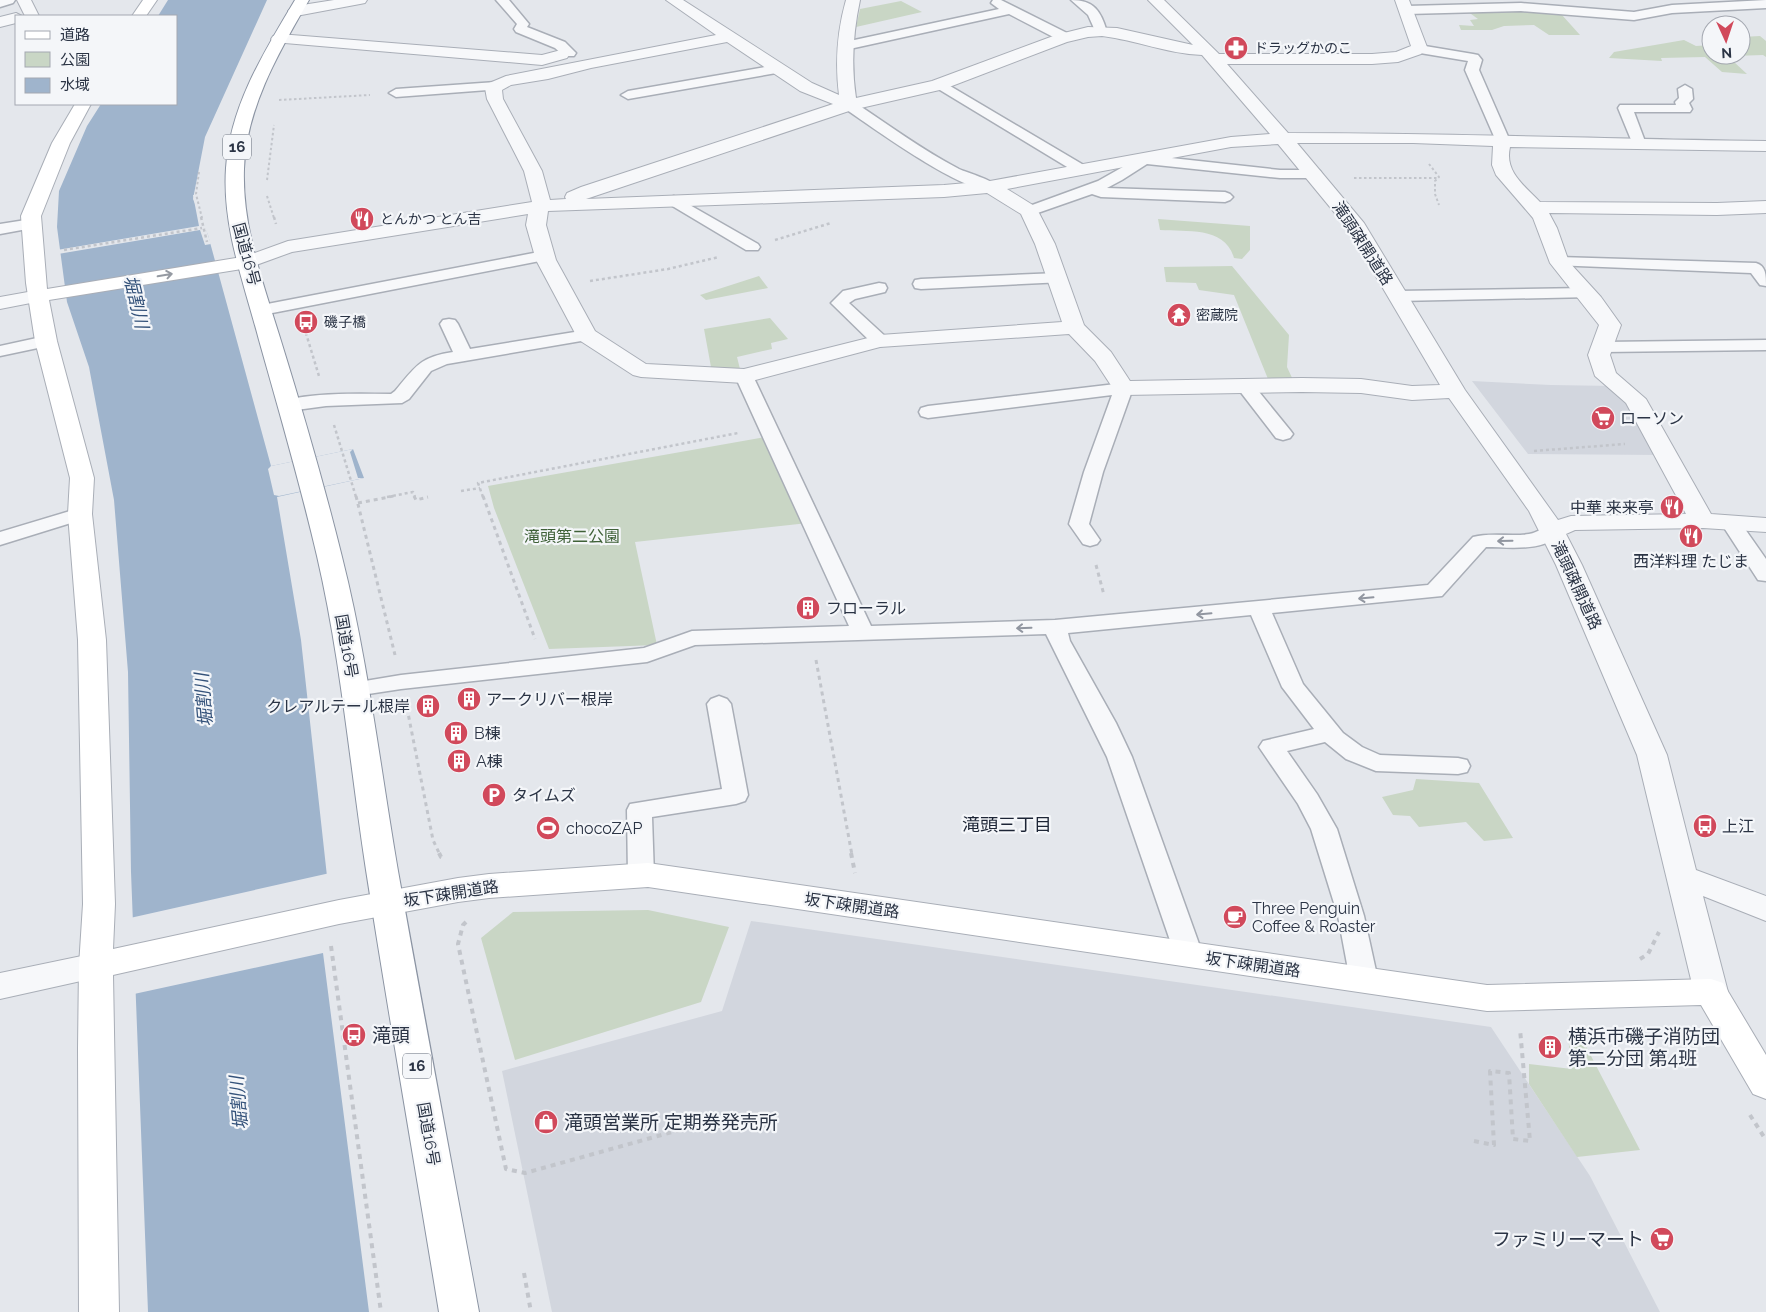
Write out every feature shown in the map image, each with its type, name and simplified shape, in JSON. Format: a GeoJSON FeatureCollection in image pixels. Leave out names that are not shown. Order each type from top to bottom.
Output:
{"type":"FeatureCollection","features":[{"type":"Feature","properties":{"kind":"main road"},"geometry":{"type":"LineString","coordinates":[[140,15],[150,0]]}},
{"type":"Feature","properties":{"kind":"main road","name":"国道16号"},"geometry":{"type":"LineString","coordinates":[[299,5],[279,39],[248,104],[239,132],[235,170],[236,213],[239,230],[330,558],[354,689],[388,902],[459,1312]]}},
{"type":"Feature","properties":{"kind":"main road"},"geometry":{"type":"LineString","coordinates":[[81,105],[61,143],[31,216],[36,283],[46,341],[82,478],[80,514],[92,640],[99,904],[110,963],[99,1312]]}},
{"type":"Feature","properties":{"kind":"main road"},"geometry":{"type":"LineString","coordinates":[[39,296],[248,262]]}},
{"type":"Feature","properties":{"kind":"main road","name":"坂下疎開道路"},"geometry":{"type":"LineString","coordinates":[[110,963],[388,902],[489,886],[641,876],[1487,998],[1711,992]]}},
{"type":"Feature","properties":{"kind":"main road","name":"滝頭疎開道路"},"geometry":{"type":"LineString","coordinates":[[1711,992],[1766,1084]]}},
{"type":"Feature","properties":{"kind":"street"},"geometry":{"type":"LineString","coordinates":[[24,0],[26,15]]}},
{"type":"Feature","properties":{"kind":"street"},"geometry":{"type":"LineString","coordinates":[[299,5],[360,0]]}},
{"type":"Feature","properties":{"kind":"street"},"geometry":{"type":"LineString","coordinates":[[673,0],[777,70],[806,87],[849,105]]}},
{"type":"Feature","properties":{"kind":"street"},"geometry":{"type":"LineString","coordinates":[[849,105],[844,65],[846,26],[853,0]]}},
{"type":"Feature","properties":{"kind":"street","name":"滝頭疎開道路"},"geometry":{"type":"LineString","coordinates":[[1155,0],[1210,55],[1316,176],[1357,227],[1455,391],[1541,511],[1596,623],[1652,755],[1711,992]]}},
{"type":"Feature","properties":{"kind":"street"},"geometry":{"type":"LineString","coordinates":[[1074,327],[880,341],[744,376],[641,370],[587,335],[544,256],[536,225],[538,212],[548,206],[588,191],[849,105],[910,93],[940,84],[980,71],[1064,37],[1089,32],[1101,32],[1150,41],[1210,55],[1372,59],[1398,57],[1418,49],[1405,5]]}},
{"type":"Feature","properties":{"kind":"street"},"geometry":{"type":"LineString","coordinates":[[0,22],[15,19]]}},
{"type":"Feature","properties":{"kind":"street"},"geometry":{"type":"LineString","coordinates":[[548,206],[533,172],[494,99],[494,88],[496,86],[584,64],[730,37]]}},
{"type":"Feature","properties":{"kind":"street"},"geometry":{"type":"LineString","coordinates":[[279,39],[542,60],[569,53],[584,64]]}},
{"type":"Feature","properties":{"kind":"street"},"geometry":{"type":"LineString","coordinates":[[248,262],[288,247],[548,206],[944,191],[990,187],[1231,142],[1283,138],[1413,138],[1503,142],[1766,146]]}},
{"type":"Feature","properties":{"kind":"street"},"geometry":{"type":"LineString","coordinates":[[1503,142],[1500,148],[1501,163],[1507,179],[1515,190],[1536,208],[1547,224],[1559,262],[1601,310],[1610,325],[1600,355],[1606,376],[1635,399],[1665,456],[1703,521]]}},
{"type":"Feature","properties":{"kind":"street"},"geometry":{"type":"LineString","coordinates":[[990,187],[1029,211],[1045,244],[1074,327],[1103,357],[1124,388],[1361,386],[1412,393],[1455,391]]}},
{"type":"Feature","properties":{"kind":"street"},"geometry":{"type":"LineString","coordinates":[[1536,208],[1725,209],[1766,207]]}},
{"type":"Feature","properties":{"kind":"street"},"geometry":{"type":"LineString","coordinates":[[0,302],[39,296]]}},
{"type":"Feature","properties":{"kind":"street"},"geometry":{"type":"LineString","coordinates":[[1552,531],[1571,523],[1703,521],[1766,525]]}},
{"type":"Feature","properties":{"kind":"street"},"geometry":{"type":"LineString","coordinates":[[1682,877],[1766,908]]}},
{"type":"Feature","properties":{"kind":"street","name":"坂下疎開道路"},"geometry":{"type":"LineString","coordinates":[[0,986],[110,963]]}},
{"type":"Feature","properties":{"kind":"lane"},"geometry":{"type":"LineString","coordinates":[[0,3],[9,0]]}},
{"type":"Feature","properties":{"kind":"lane"},"geometry":{"type":"LineString","coordinates":[[502,0],[523,24],[520,29],[560,46],[569,53]]}},
{"type":"Feature","properties":{"kind":"lane"},"geometry":{"type":"LineString","coordinates":[[992,0],[1064,37]]}},
{"type":"Feature","properties":{"kind":"lane"},"geometry":{"type":"LineString","coordinates":[[1077,0],[1090,7],[1098,21],[1101,32]]}},
{"type":"Feature","properties":{"kind":"lane"},"geometry":{"type":"LineString","coordinates":[[1531,0],[1541,8]]}},
{"type":"Feature","properties":{"kind":"lane"},"geometry":{"type":"LineString","coordinates":[[1658,0],[1672,9]]}},
{"type":"Feature","properties":{"kind":"lane"},"geometry":{"type":"LineString","coordinates":[[1405,5],[1471,8],[1541,8],[1634,16],[1672,9],[1766,4]]}},
{"type":"Feature","properties":{"kind":"lane"},"geometry":{"type":"LineString","coordinates":[[845,46],[1010,10]]}},
{"type":"Feature","properties":{"kind":"lane"},"geometry":{"type":"LineString","coordinates":[[1418,49],[1473,58],[1475,60],[1472,70],[1503,142]]}},
{"type":"Feature","properties":{"kind":"lane"},"geometry":{"type":"LineString","coordinates":[[628,94],[777,70]]}},
{"type":"Feature","properties":{"kind":"lane"},"geometry":{"type":"LineString","coordinates":[[940,84],[1082,170]]}},
{"type":"Feature","properties":{"kind":"lane"},"geometry":{"type":"LineString","coordinates":[[396,93],[496,86]]}},
{"type":"Feature","properties":{"kind":"lane"},"geometry":{"type":"LineString","coordinates":[[1639,144],[1625,108],[1685,109],[1682,102],[1686,99],[1685,89]]}},
{"type":"Feature","properties":{"kind":"lane"},"geometry":{"type":"LineString","coordinates":[[849,105],[926,155],[974,183],[990,187]]}},
{"type":"Feature","properties":{"kind":"lane"},"geometry":{"type":"LineString","coordinates":[[1029,211],[1062,198],[1093,190],[1129,172],[1144,159],[1280,174],[1316,176]]}},
{"type":"Feature","properties":{"kind":"lane"},"geometry":{"type":"LineString","coordinates":[[1093,190],[1101,192],[1225,197]]}},
{"type":"Feature","properties":{"kind":"lane"},"geometry":{"type":"LineString","coordinates":[[674,201],[752,247]]}},
{"type":"Feature","properties":{"kind":"lane"},"geometry":{"type":"LineString","coordinates":[[0,229],[32,224]]}},
{"type":"Feature","properties":{"kind":"lane"},"geometry":{"type":"LineString","coordinates":[[262,310],[544,256]]}},
{"type":"Feature","properties":{"kind":"lane"},"geometry":{"type":"LineString","coordinates":[[1559,262],[1756,268],[1766,282]]}},
{"type":"Feature","properties":{"kind":"lane"},"geometry":{"type":"LineString","coordinates":[[921,284],[1058,278]]}},
{"type":"Feature","properties":{"kind":"lane"},"geometry":{"type":"LineString","coordinates":[[879,288],[850,295],[839,303],[880,341]]}},
{"type":"Feature","properties":{"kind":"lane"},"geometry":{"type":"LineString","coordinates":[[1398,296],[1586,293]]}},
{"type":"Feature","properties":{"kind":"lane"},"geometry":{"type":"LineString","coordinates":[[449,324],[464,356]]}},
{"type":"Feature","properties":{"kind":"lane"},"geometry":{"type":"LineString","coordinates":[[289,405],[326,400],[395,399],[402,395],[425,367],[442,359],[587,335]]}},
{"type":"Feature","properties":{"kind":"lane"},"geometry":{"type":"LineString","coordinates":[[0,351],[46,341]]}},
{"type":"Feature","properties":{"kind":"lane"},"geometry":{"type":"LineString","coordinates":[[1603,346],[1766,345]]}},
{"type":"Feature","properties":{"kind":"lane"},"geometry":{"type":"LineString","coordinates":[[744,376],[864,634]]}},
{"type":"Feature","properties":{"kind":"lane"},"geometry":{"type":"LineString","coordinates":[[1245,386],[1283,434]]}},
{"type":"Feature","properties":{"kind":"lane"},"geometry":{"type":"LineString","coordinates":[[928,412],[1124,388],[1081,514],[1080,524],[1090,540]]}},
{"type":"Feature","properties":{"kind":"lane"},"geometry":{"type":"LineString","coordinates":[[0,539],[80,514]]}},
{"type":"Feature","properties":{"kind":"lane"},"geometry":{"type":"LineString","coordinates":[[1730,523],[1766,575]]}},
{"type":"Feature","properties":{"kind":"lane"},"geometry":{"type":"LineString","coordinates":[[354,689],[647,655],[692,638],[1055,627],[1434,591],[1480,541],[1534,540],[1552,531]]}},
{"type":"Feature","properties":{"kind":"lane"},"geometry":{"type":"LineString","coordinates":[[1260,608],[1267,630],[1294,687],[1330,733],[1354,753],[1376,763],[1458,766]]}},
{"type":"Feature","properties":{"kind":"lane"},"geometry":{"type":"LineString","coordinates":[[1055,627],[1059,641],[1103,724],[1126,774],[1189,955]]}},
{"type":"Feature","properties":{"kind":"lane"},"geometry":{"type":"LineString","coordinates":[[641,876],[639,810],[736,795],[719,704]]}},
{"type":"Feature","properties":{"kind":"lane"},"geometry":{"type":"LineString","coordinates":[[1330,733],[1271,747],[1308,800],[1324,829],[1351,916],[1364,980]]}},
{"type":"Feature","properties":{"kind":"path"},"geometry":{"type":"LineString","coordinates":[[303,40],[278,100],[396,93]]}},
{"type":"Feature","properties":{"kind":"path"},"geometry":{"type":"LineString","coordinates":[[266,184],[275,120]]}},
{"type":"Feature","properties":{"kind":"path"},"geometry":{"type":"LineString","coordinates":[[1424,159],[1439,175],[1439,178]]}},
{"type":"Feature","properties":{"kind":"path"},"geometry":{"type":"LineString","coordinates":[[199,172],[196,194],[207,244]]}},
{"type":"Feature","properties":{"kind":"path"},"geometry":{"type":"LineString","coordinates":[[1316,176],[1439,178]]}},
{"type":"Feature","properties":{"kind":"path"},"geometry":{"type":"LineString","coordinates":[[1439,178],[1435,181],[1435,194],[1439,205]]}},
{"type":"Feature","properties":{"kind":"path"},"geometry":{"type":"LineString","coordinates":[[266,193],[277,228]]}},
{"type":"Feature","properties":{"kind":"path"},"geometry":{"type":"LineString","coordinates":[[62,251],[202,228]]}},
{"type":"Feature","properties":{"kind":"path"},"geometry":{"type":"LineString","coordinates":[[297,304],[352,481],[396,656]]}},
{"type":"Feature","properties":{"kind":"path"},"geometry":{"type":"LineString","coordinates":[[544,666],[478,483],[768,428]]}},
{"type":"Feature","properties":{"kind":"path"},"geometry":{"type":"LineString","coordinates":[[1526,452],[1633,443]]}},
{"type":"Feature","properties":{"kind":"path"},"geometry":{"type":"LineString","coordinates":[[461,492],[480,488]]}},
{"type":"Feature","properties":{"kind":"path"},"geometry":{"type":"LineString","coordinates":[[358,503],[414,492],[416,500],[428,497]]}},
{"type":"Feature","properties":{"kind":"path"},"geometry":{"type":"LineString","coordinates":[[1090,540],[1111,622]]}},
{"type":"Feature","properties":{"kind":"path"},"geometry":{"type":"LineString","coordinates":[[811,635],[856,882]]}},
{"type":"Feature","properties":{"kind":"path"},"geometry":{"type":"LineString","coordinates":[[405,700],[433,840],[441,857],[453,863]]}},
{"type":"Feature","properties":{"kind":"path"},"geometry":{"type":"LineString","coordinates":[[1637,962],[1648,954],[1662,924]]}},
{"type":"Feature","properties":{"kind":"path"},"geometry":{"type":"LineString","coordinates":[[463,925],[458,944],[506,1169],[525,1173],[737,1114]]}},
{"type":"Feature","properties":{"kind":"path"},"geometry":{"type":"LineString","coordinates":[[331,951],[381,1312]]}},
{"type":"Feature","properties":{"kind":"path"},"geometry":{"type":"LineString","coordinates":[[1474,1141],[1494,1145],[1490,1071],[1509,1073],[1513,1139],[1530,1141],[1519,1018]]}},
{"type":"Feature","properties":{"kind":"path"},"geometry":{"type":"LineString","coordinates":[[524,1273],[531,1312]]}},
{"type":"Feature","properties":{"kind":"shaded area"},"geometry":{"type":"Polygon","coordinates":[[[1472,381],[1614,386],[1634,406],[1660,455],[1528,454],[1472,381]]]}},
{"type":"Feature","properties":{"kind":"shaded area"},"geometry":{"type":"Polygon","coordinates":[[[751,921],[1491,1027],[1590,1176],[1660,1312],[552,1312],[502,1071],[722,1011],[751,921]]]}},
{"type":"Feature","properties":{"kind":"green space"},"geometry":{"type":"Polygon","coordinates":[[[901,1],[922,12],[856,27],[860,9],[901,1]]]}},
{"type":"Feature","properties":{"kind":"green space"},"geometry":{"type":"Polygon","coordinates":[[[1523,10],[1562,15],[1580,35],[1549,35],[1534,25],[1504,26],[1492,30],[1461,30],[1459,25],[1474,26],[1470,20],[1478,19],[1467,11],[1523,10]]]}},
{"type":"Feature","properties":{"kind":"green space"},"geometry":{"type":"Polygon","coordinates":[[[1751,36],[1760,36],[1766,41],[1766,57],[1763,55],[1751,55],[1751,36]]]}},
{"type":"Feature","properties":{"kind":"green space"},"geometry":{"type":"Polygon","coordinates":[[[1684,40],[1696,46],[1701,46],[1701,57],[1661,58],[1662,61],[1609,58],[1614,52],[1684,40]]]}},
{"type":"Feature","properties":{"kind":"green space"},"geometry":{"type":"Polygon","coordinates":[[[1714,65],[1737,65],[1747,74],[1722,72],[1714,65]]]}},
{"type":"Feature","properties":{"kind":"green space"},"geometry":{"type":"Polygon","coordinates":[[[1158,219],[1250,226],[1250,250],[1242,259],[1234,258],[1222,240],[1193,231],[1160,230],[1158,219]]]}},
{"type":"Feature","properties":{"kind":"green space"},"geometry":{"type":"Polygon","coordinates":[[[1232,266],[1289,335],[1287,367],[1293,380],[1268,379],[1234,295],[1199,290],[1196,283],[1166,282],[1164,267],[1232,266]]]}},
{"type":"Feature","properties":{"kind":"green space"},"geometry":{"type":"Polygon","coordinates":[[[759,276],[768,288],[706,300],[700,295],[759,276]]]}},
{"type":"Feature","properties":{"kind":"green space"},"geometry":{"type":"Polygon","coordinates":[[[770,318],[788,339],[771,343],[772,349],[737,357],[740,369],[711,367],[704,329],[770,318]]]}},
{"type":"Feature","properties":{"kind":"green space","name":"滝頭第二公園"},"geometry":{"type":"Polygon","coordinates":[[[766,437],[808,523],[635,542],[657,645],[549,649],[494,508],[488,486],[766,437]]]}},
{"type":"Feature","properties":{"kind":"green space"},"geometry":{"type":"Polygon","coordinates":[[[1416,779],[1479,783],[1513,838],[1484,841],[1466,822],[1419,827],[1410,816],[1393,815],[1382,797],[1413,790],[1416,779]]]}},
{"type":"Feature","properties":{"kind":"green space"},"geometry":{"type":"Polygon","coordinates":[[[648,910],[729,927],[701,1002],[515,1060],[481,938],[513,912],[648,910]]]}},
{"type":"Feature","properties":{"kind":"green space"},"geometry":{"type":"Polygon","coordinates":[[[1567,1030],[1578,1031],[1640,1150],[1577,1157],[1529,1084],[1529,1064],[1572,1069],[1567,1030]]]}},
{"type":"Feature","properties":{"kind":"water","name":"堀割川"},"geometry":{"type":"Polygon","coordinates":[[[168,0],[267,0],[205,137],[193,199],[208,235],[271,466],[353,449],[364,478],[277,497],[301,640],[335,949],[386,1312],[148,1312],[131,872],[128,672],[114,500],[89,367],[67,302],[57,227],[59,191],[87,126],[100,105],[178,105],[178,15],[159,15],[168,0]]]}},
{"type":"Feature","properties":{"kind":"pier"},"geometry":{"type":"Polygon","coordinates":[[[193,195],[196,195],[211,244],[205,245],[200,230],[58,254],[57,250],[199,226],[193,195]]]}},
{"type":"Feature","properties":{"kind":"pier"},"geometry":{"type":"Polygon","coordinates":[[[353,449],[350,452],[358,478],[364,478],[279,496],[274,495],[268,469],[271,466],[353,449]]]}},
{"type":"Feature","properties":{"kind":"pier"},"geometry":{"type":"Polygon","coordinates":[[[330,873],[338,949],[388,1312],[369,1312],[323,953],[134,994],[130,918],[330,873]]]}},
{"type":"Feature","properties":{"kind":"place","name":"ドラッグかのこ"},"geometry":{"type":"Point","coordinates":[1236,48]}},
{"type":"Feature","properties":{"kind":"place","name":"とんかつ とん吉"},"geometry":{"type":"Point","coordinates":[362,219]}},
{"type":"Feature","properties":{"kind":"place","name":"密蔵院"},"geometry":{"type":"Point","coordinates":[1179,315]}},
{"type":"Feature","properties":{"kind":"place","name":"磯子橋"},"geometry":{"type":"Point","coordinates":[306,322]}},
{"type":"Feature","properties":{"kind":"place","name":"ローソン"},"geometry":{"type":"Point","coordinates":[1603,418]}},
{"type":"Feature","properties":{"kind":"place","name":"中華 来来亭"},"geometry":{"type":"Point","coordinates":[1672,507]}},
{"type":"Feature","properties":{"kind":"place","name":"西洋料理 たじま"},"geometry":{"type":"Point","coordinates":[1691,536]}},
{"type":"Feature","properties":{"kind":"place","name":"フローラル"},"geometry":{"type":"Point","coordinates":[808,608]}},
{"type":"Feature","properties":{"kind":"place","name":"アークリバー根岸"},"geometry":{"type":"Point","coordinates":[469,699]}},
{"type":"Feature","properties":{"kind":"place","name":"クレアルテール根岸"},"geometry":{"type":"Point","coordinates":[428,706]}},
{"type":"Feature","properties":{"kind":"place","name":"B棟"},"geometry":{"type":"Point","coordinates":[456,733]}},
{"type":"Feature","properties":{"kind":"place","name":"A棟"},"geometry":{"type":"Point","coordinates":[459,761]}},
{"type":"Feature","properties":{"kind":"place","name":"タイムズ"},"geometry":{"type":"Point","coordinates":[494,795]}},
{"type":"Feature","properties":{"kind":"place","name":"上江"},"geometry":{"type":"Point","coordinates":[1705,826]}},
{"type":"Feature","properties":{"kind":"place","name":"chocoZAP"},"geometry":{"type":"Point","coordinates":[548,828]}},
{"type":"Feature","properties":{"kind":"place","name":"Three Penguin Coffee & Roaster"},"geometry":{"type":"Point","coordinates":[1235,917]}},
{"type":"Feature","properties":{"kind":"place","name":"滝頭"},"geometry":{"type":"Point","coordinates":[354,1035]}},
{"type":"Feature","properties":{"kind":"place","name":"横浜市磯子消防団 第二分団 第4班"},"geometry":{"type":"Point","coordinates":[1550,1047]}},
{"type":"Feature","properties":{"kind":"place","name":"滝頭営業所 定期券発売所"},"geometry":{"type":"Point","coordinates":[546,1122]}},
{"type":"Feature","properties":{"kind":"place","name":"ファミリーマート"},"geometry":{"type":"Point","coordinates":[1662,1239]}},
{"type":"Feature","properties":{"kind":"district","name":"滝頭三丁目"},"geometry":{"type":"Point","coordinates":[1007,825]}}]}
